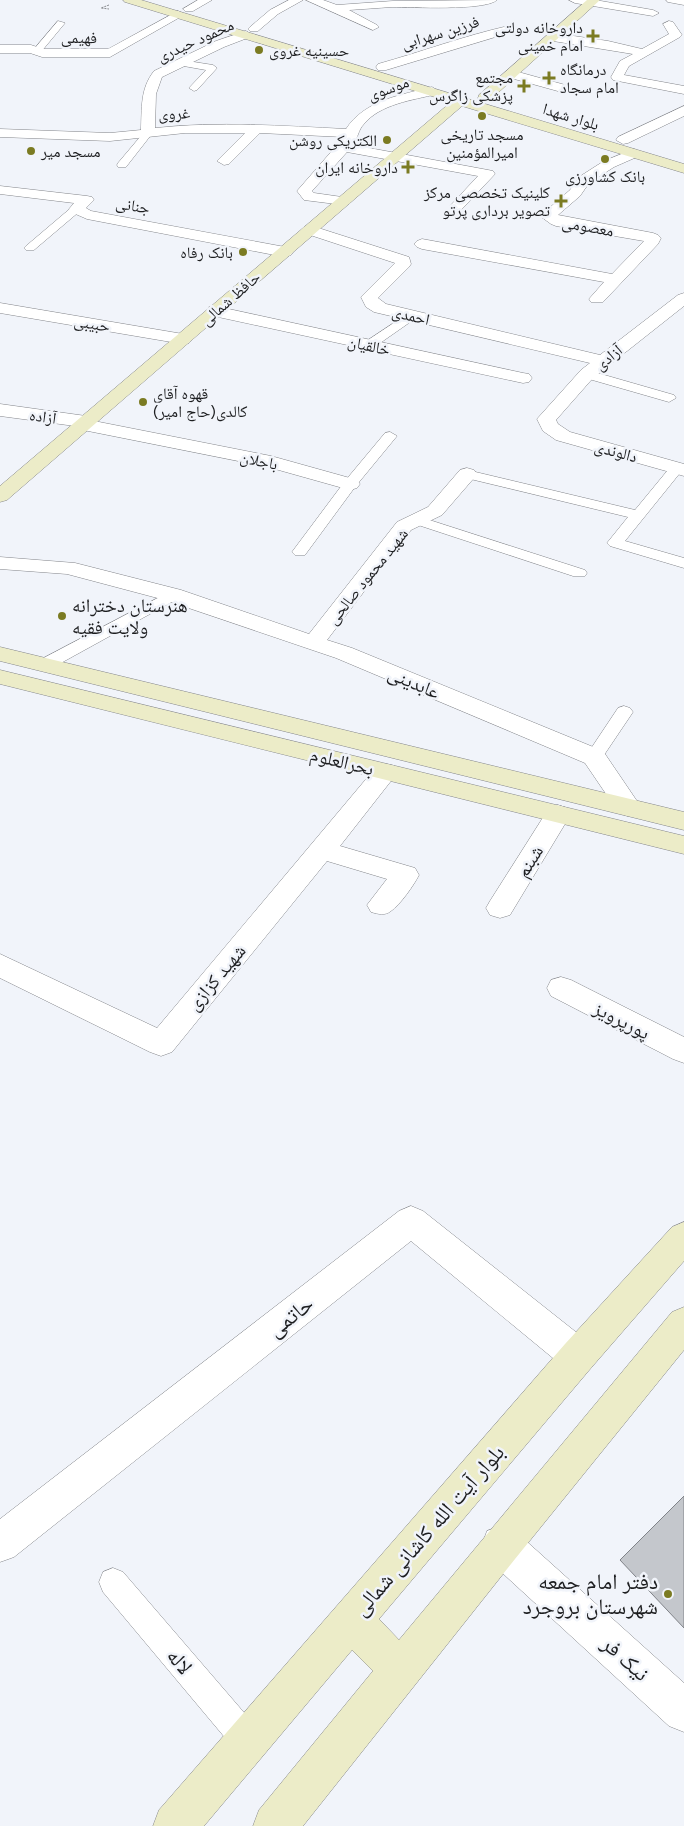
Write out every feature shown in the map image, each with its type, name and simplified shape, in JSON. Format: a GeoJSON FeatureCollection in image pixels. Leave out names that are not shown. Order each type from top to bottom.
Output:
{"type":"FeatureCollection","features":[{"type":"Feature","properties":{"kind":"main road"},"geometry":{"type":"LineString","coordinates":[[129,0],[159,3]]}},
{"type":"Feature","properties":{"kind":"main road"},"geometry":{"type":"LineString","coordinates":[[139,0],[159,3]]}},
{"type":"Feature","properties":{"kind":"main road"},"geometry":{"type":"LineString","coordinates":[[461,100],[484,98],[592,1]]}},
{"type":"Feature","properties":{"kind":"main road","name":"بلوار شهدا"},"geometry":{"type":"LineString","coordinates":[[159,3],[432,91],[684,169]]}},
{"type":"Feature","properties":{"kind":"main road","name":"بلوار شهدا"},"geometry":{"type":"LineString","coordinates":[[250,32],[382,67],[684,158]]}},
{"type":"Feature","properties":{"kind":"main road","name":"حافظ شمالی"},"geometry":{"type":"LineString","coordinates":[[0,496],[461,100]]}},
{"type":"Feature","properties":{"kind":"main road","name":"بحرالعلوم"},"geometry":{"type":"LineString","coordinates":[[0,654],[684,821]]}},
{"type":"Feature","properties":{"kind":"main road","name":"بحرالعلوم"},"geometry":{"type":"LineString","coordinates":[[0,676],[684,845]]}},
{"type":"Feature","properties":{"kind":"main road","name":"بلوار آیت الله کاشانی شمالی"},"geometry":{"type":"LineString","coordinates":[[175,1826],[578,1356],[684,1237]]}},
{"type":"Feature","properties":{"kind":"main road"},"geometry":{"type":"LineString","coordinates":[[275,1826],[501,1545],[684,1323]]}},
{"type":"Feature","properties":{"kind":"main road"},"geometry":{"type":"LineString","coordinates":[[352,1619],[400,1670]]}},
{"type":"Feature","properties":{"kind":"street","name":"فهیمی"},"geometry":{"type":"LineString","coordinates":[[1,51],[34,54],[42,52],[110,54],[182,10],[206,0]]}},
{"type":"Feature","properties":{"kind":"street"},"geometry":{"type":"LineString","coordinates":[[250,32],[274,12],[297,0]]}},
{"type":"Feature","properties":{"kind":"street"},"geometry":{"type":"LineString","coordinates":[[312,0],[336,8],[373,27]]}},
{"type":"Feature","properties":{"kind":"street"},"geometry":{"type":"LineString","coordinates":[[336,8],[393,4],[456,4],[491,0]]}},
{"type":"Feature","properties":{"kind":"street"},"geometry":{"type":"LineString","coordinates":[[575,0],[592,1],[653,13]]}},
{"type":"Feature","properties":{"kind":"street"},"geometry":{"type":"LineString","coordinates":[[672,0],[684,2]]}},
{"type":"Feature","properties":{"kind":"street"},"geometry":{"type":"LineString","coordinates":[[669,24],[676,35],[624,64],[617,77],[684,90]]}},
{"type":"Feature","properties":{"kind":"street","name":"فرزین سهرابی"},"geometry":{"type":"LineString","coordinates":[[382,67],[508,30]]}},
{"type":"Feature","properties":{"kind":"street","name":"محمود حیدری"},"geometry":{"type":"LineString","coordinates":[[148,132],[149,90],[153,79],[158,74],[220,44],[250,32]]}},
{"type":"Feature","properties":{"kind":"street"},"geometry":{"type":"LineString","coordinates":[[553,37],[608,45],[643,53]]}},
{"type":"Feature","properties":{"kind":"street"},"geometry":{"type":"LineString","coordinates":[[510,74],[565,89]]}},
{"type":"Feature","properties":{"kind":"street","name":"موسوی"},"geometry":{"type":"LineString","coordinates":[[344,201],[309,197],[304,191],[350,140],[351,133],[360,119],[387,104],[432,91]]}},
{"type":"Feature","properties":{"kind":"street"},"geometry":{"type":"LineString","coordinates":[[623,140],[668,120],[684,110]]}},
{"type":"Feature","properties":{"kind":"street"},"geometry":{"type":"LineString","coordinates":[[224,161],[257,129]]}},
{"type":"Feature","properties":{"kind":"street","name":"غروی"},"geometry":{"type":"LineString","coordinates":[[0,133],[110,137],[186,130],[257,129],[351,133]]}},
{"type":"Feature","properties":{"kind":"street"},"geometry":{"type":"LineString","coordinates":[[344,147],[488,174],[457,206]]}},
{"type":"Feature","properties":{"kind":"street","name":"معصومی"},"geometry":{"type":"LineString","coordinates":[[597,299],[653,241],[653,238],[556,221],[548,216],[575,194],[584,180],[609,164],[634,153]]}},
{"type":"Feature","properties":{"kind":"street"},"geometry":{"type":"LineString","coordinates":[[0,190],[87,200],[76,209]]}},
{"type":"Feature","properties":{"kind":"street","name":"جنانی"},"geometry":{"type":"LineString","coordinates":[[76,209],[87,215],[285,252]]}},
{"type":"Feature","properties":{"kind":"street","name":"احمدی"},"geometry":{"type":"LineString","coordinates":[[309,230],[403,260],[403,264],[369,297],[372,303],[380,308],[603,361]]}},
{"type":"Feature","properties":{"kind":"street"},"geometry":{"type":"LineString","coordinates":[[422,244],[616,279]]}},
{"type":"Feature","properties":{"kind":"street"},"geometry":{"type":"LineString","coordinates":[[495,276],[510,260]]}},
{"type":"Feature","properties":{"kind":"street","name":"آزادی"},"geometry":{"type":"LineString","coordinates":[[550,427],[546,419],[588,374],[684,298]]}},
{"type":"Feature","properties":{"kind":"street","name":"حبیبی"},"geometry":{"type":"LineString","coordinates":[[0,308],[183,339]]}},
{"type":"Feature","properties":{"kind":"street","name":"خالقیان"},"geometry":{"type":"LineString","coordinates":[[215,311],[523,378]]}},
{"type":"Feature","properties":{"kind":"street","name":"آزاده"},"geometry":{"type":"LineString","coordinates":[[0,410],[85,423]]}},
{"type":"Feature","properties":{"kind":"street","name":"باجلان"},"geometry":{"type":"LineString","coordinates":[[85,423],[271,462],[350,484]]}},
{"type":"Feature","properties":{"kind":"street","name":"دالوندی"},"geometry":{"type":"LineString","coordinates":[[550,427],[563,436],[681,469]]}},
{"type":"Feature","properties":{"kind":"street","name":"شهید محمود صالحی"},"geometry":{"type":"LineString","coordinates":[[314,642],[404,526],[435,511],[467,474]]}},
{"type":"Feature","properties":{"kind":"street","name":"عابدینی"},"geometry":{"type":"LineString","coordinates":[[0,562],[67,568],[174,595],[344,652],[594,757]]}},
{"type":"Feature","properties":{"kind":"street"},"geometry":{"type":"LineString","coordinates":[[594,757],[628,807]]}},
{"type":"Feature","properties":{"kind":"street","name":"شهید کزازی"},"geometry":{"type":"LineString","coordinates":[[0,965],[161,1044],[386,772]]}},
{"type":"Feature","properties":{"kind":"street","name":"شبنم"},"geometry":{"type":"LineString","coordinates":[[500,908],[558,814]]}},
{"type":"Feature","properties":{"kind":"street"},"geometry":{"type":"LineString","coordinates":[[322,850],[406,875],[382,905]]}},
{"type":"Feature","properties":{"kind":"street","name":"پورپرویز"},"geometry":{"type":"LineString","coordinates":[[561,988],[684,1051]]}},
{"type":"Feature","properties":{"kind":"street","name":"حاتمی"},"geometry":{"type":"LineString","coordinates":[[0,1543],[411,1221],[578,1356]]}},
{"type":"Feature","properties":{"kind":"street","name":"نیک فر"},"geometry":{"type":"LineString","coordinates":[[501,1545],[684,1711]]}},
{"type":"Feature","properties":{"kind":"lane"},"geometry":{"type":"LineString","coordinates":[[34,54],[61,23]]}},
{"type":"Feature","properties":{"kind":"lane"},"geometry":{"type":"LineString","coordinates":[[181,63],[212,68],[194,88]]}},
{"type":"Feature","properties":{"kind":"lane"},"geometry":{"type":"LineString","coordinates":[[122,165],[148,132]]}},
{"type":"Feature","properties":{"kind":"lane"},"geometry":{"type":"LineString","coordinates":[[30,248],[76,209]]}},
{"type":"Feature","properties":{"kind":"lane"},"geometry":{"type":"LineString","coordinates":[[369,345],[412,315]]}},
{"type":"Feature","properties":{"kind":"lane"},"geometry":{"type":"LineString","coordinates":[[588,374],[669,398]]}},
{"type":"Feature","properties":{"kind":"lane"},"geometry":{"type":"LineString","coordinates":[[300,552],[350,484],[390,436]]}},
{"type":"Feature","properties":{"kind":"lane"},"geometry":{"type":"LineString","coordinates":[[681,469],[615,543],[684,563]]}},
{"type":"Feature","properties":{"kind":"lane"},"geometry":{"type":"LineString","coordinates":[[467,474],[638,516]]}},
{"type":"Feature","properties":{"kind":"lane"},"geometry":{"type":"LineString","coordinates":[[417,520],[579,573]]}},
{"type":"Feature","properties":{"kind":"lane"},"geometry":{"type":"LineString","coordinates":[[44,664],[174,595]]}},
{"type":"Feature","properties":{"kind":"lane"},"geometry":{"type":"LineString","coordinates":[[594,757],[624,712]]}},
{"type":"Feature","properties":{"kind":"lane","name":"لاله"},"geometry":{"type":"LineString","coordinates":[[113,1582],[248,1741]]}},
{"type":"Feature","properties":{"kind":"building","name":"دفتر امام جمعه شهرستان بروجرد"},"geometry":{"type":"Polygon","coordinates":[[[684,1496],[684,1628],[620,1560],[684,1496]]]}},
{"type":"Feature","properties":{"kind":"place","name":"داروخانه دولتی امام خمینی"},"geometry":{"type":"Point","coordinates":[593,36]}},
{"type":"Feature","properties":{"kind":"place","name":"حسینیه غروی"},"geometry":{"type":"Point","coordinates":[259,50]}},
{"type":"Feature","properties":{"kind":"place","name":"درمانگاه امام سجاد"},"geometry":{"type":"Point","coordinates":[549,78]}},
{"type":"Feature","properties":{"kind":"place","name":"مجتمع پزشکی زاگرس"},"geometry":{"type":"Point","coordinates":[524,86]}},
{"type":"Feature","properties":{"kind":"place","name":"مسجد تاریخی امیرالمؤمنین"},"geometry":{"type":"Point","coordinates":[482,116]}},
{"type":"Feature","properties":{"kind":"place","name":"الکتریکی روشن"},"geometry":{"type":"Point","coordinates":[387,140]}},
{"type":"Feature","properties":{"kind":"place","name":"مسجد میر"},"geometry":{"type":"Point","coordinates":[31,151]}},
{"type":"Feature","properties":{"kind":"place","name":"بانک کشاورزی"},"geometry":{"type":"Point","coordinates":[605,159]}},
{"type":"Feature","properties":{"kind":"place","name":"داروخانه ایران"},"geometry":{"type":"Point","coordinates":[408,167]}},
{"type":"Feature","properties":{"kind":"place","name":"کلینیک تخصصی مرکز تصویر برداری پرتو"},"geometry":{"type":"Point","coordinates":[561,201]}},
{"type":"Feature","properties":{"kind":"place","name":"بانک رفاه"},"geometry":{"type":"Point","coordinates":[243,252]}},
{"type":"Feature","properties":{"kind":"place","name":"قهوه آقای کالدی(حاج امیر)"},"geometry":{"type":"Point","coordinates":[143,402]}},
{"type":"Feature","properties":{"kind":"place","name":"هنرستان دخترانه ولایت فقیه"},"geometry":{"type":"Point","coordinates":[62,616]}},
{"type":"Feature","properties":{"kind":"place","name":"دفتر امام جمعه شهرستان بروجرد"},"geometry":{"type":"Point","coordinates":[668,1594]}}]}
